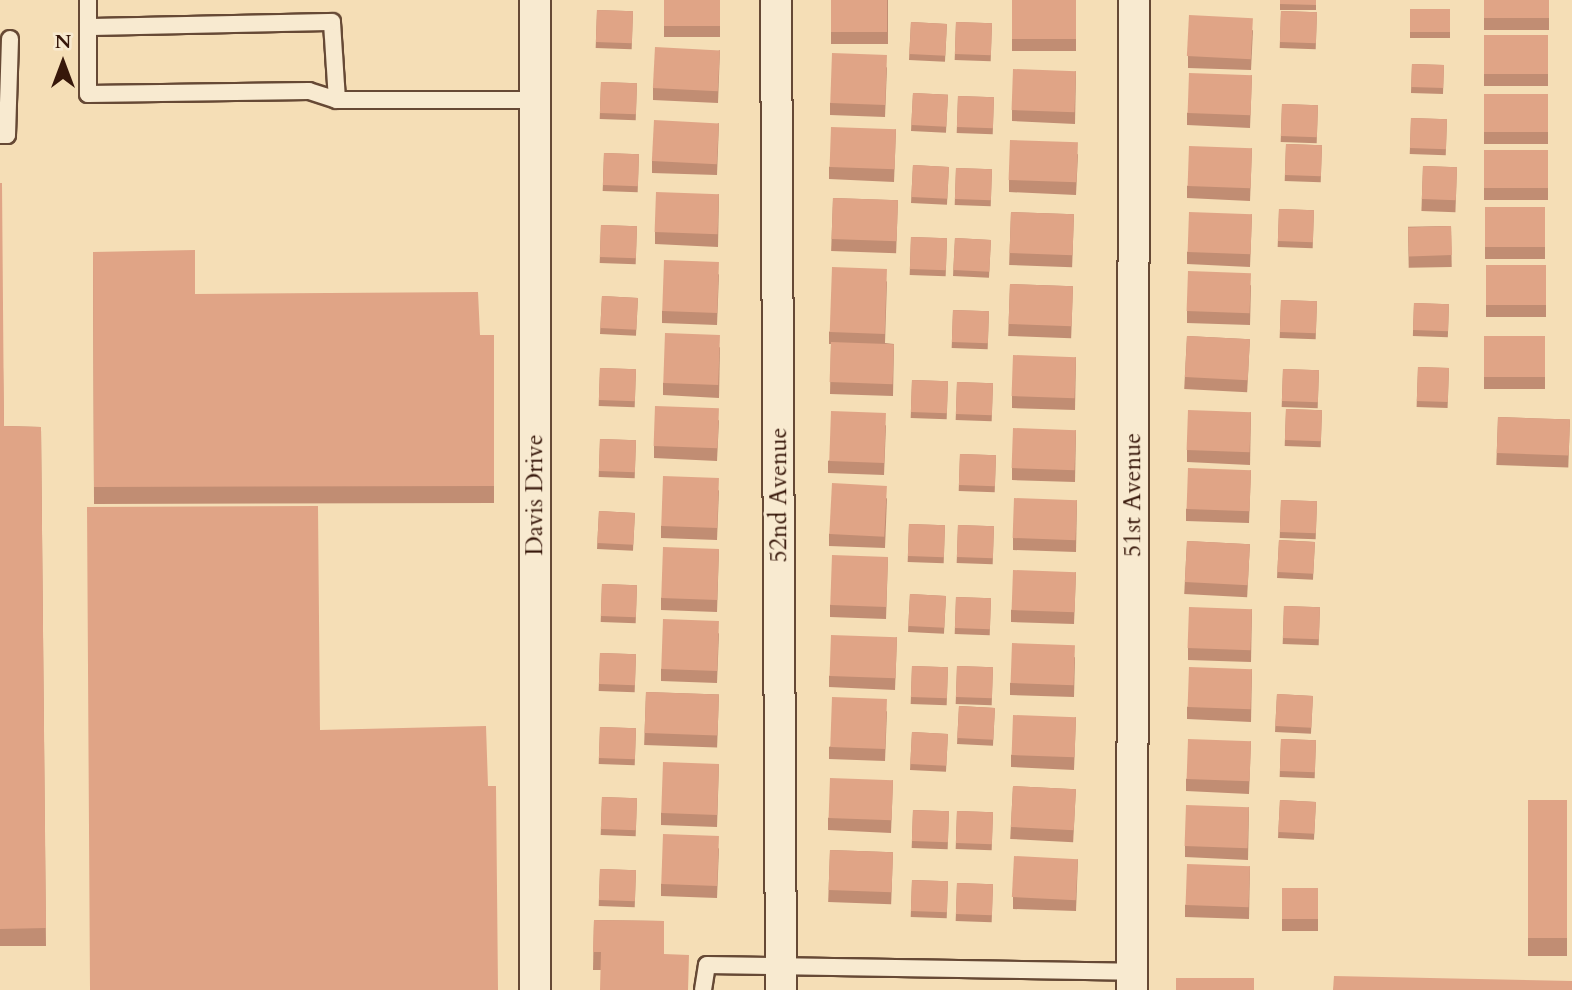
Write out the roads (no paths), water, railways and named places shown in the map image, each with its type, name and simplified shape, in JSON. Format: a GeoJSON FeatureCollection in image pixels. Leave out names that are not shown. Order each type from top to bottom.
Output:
{"type":"FeatureCollection","features":[{"type":"Feature","properties":{"kind":"street","name":"Davis Drive"},"geometry":{"type":"LineString","coordinates":[[535,0],[535,990]]}},
{"type":"Feature","properties":{"kind":"street","name":"52nd Avenue"},"geometry":{"type":"LineString","coordinates":[[776,0],[781,978]]}},
{"type":"Feature","properties":{"kind":"street","name":"51st Avenue"},"geometry":{"type":"LineString","coordinates":[[1132,981],[1134,0]]}},
{"type":"Feature","properties":{"kind":"lane"},"geometry":{"type":"LineString","coordinates":[[88,0],[88,94],[309,91],[337,100],[535,100]]}},
{"type":"Feature","properties":{"kind":"lane"},"geometry":{"type":"LineString","coordinates":[[88,27],[332,22],[337,100]]}},
{"type":"Feature","properties":{"kind":"lane"},"geometry":{"type":"LineString","coordinates":[[0,135],[7,135],[10,39]]}},
{"type":"Feature","properties":{"kind":"lane"},"geometry":{"type":"LineString","coordinates":[[703,990],[707,965],[781,978],[1132,981]]}}]}
